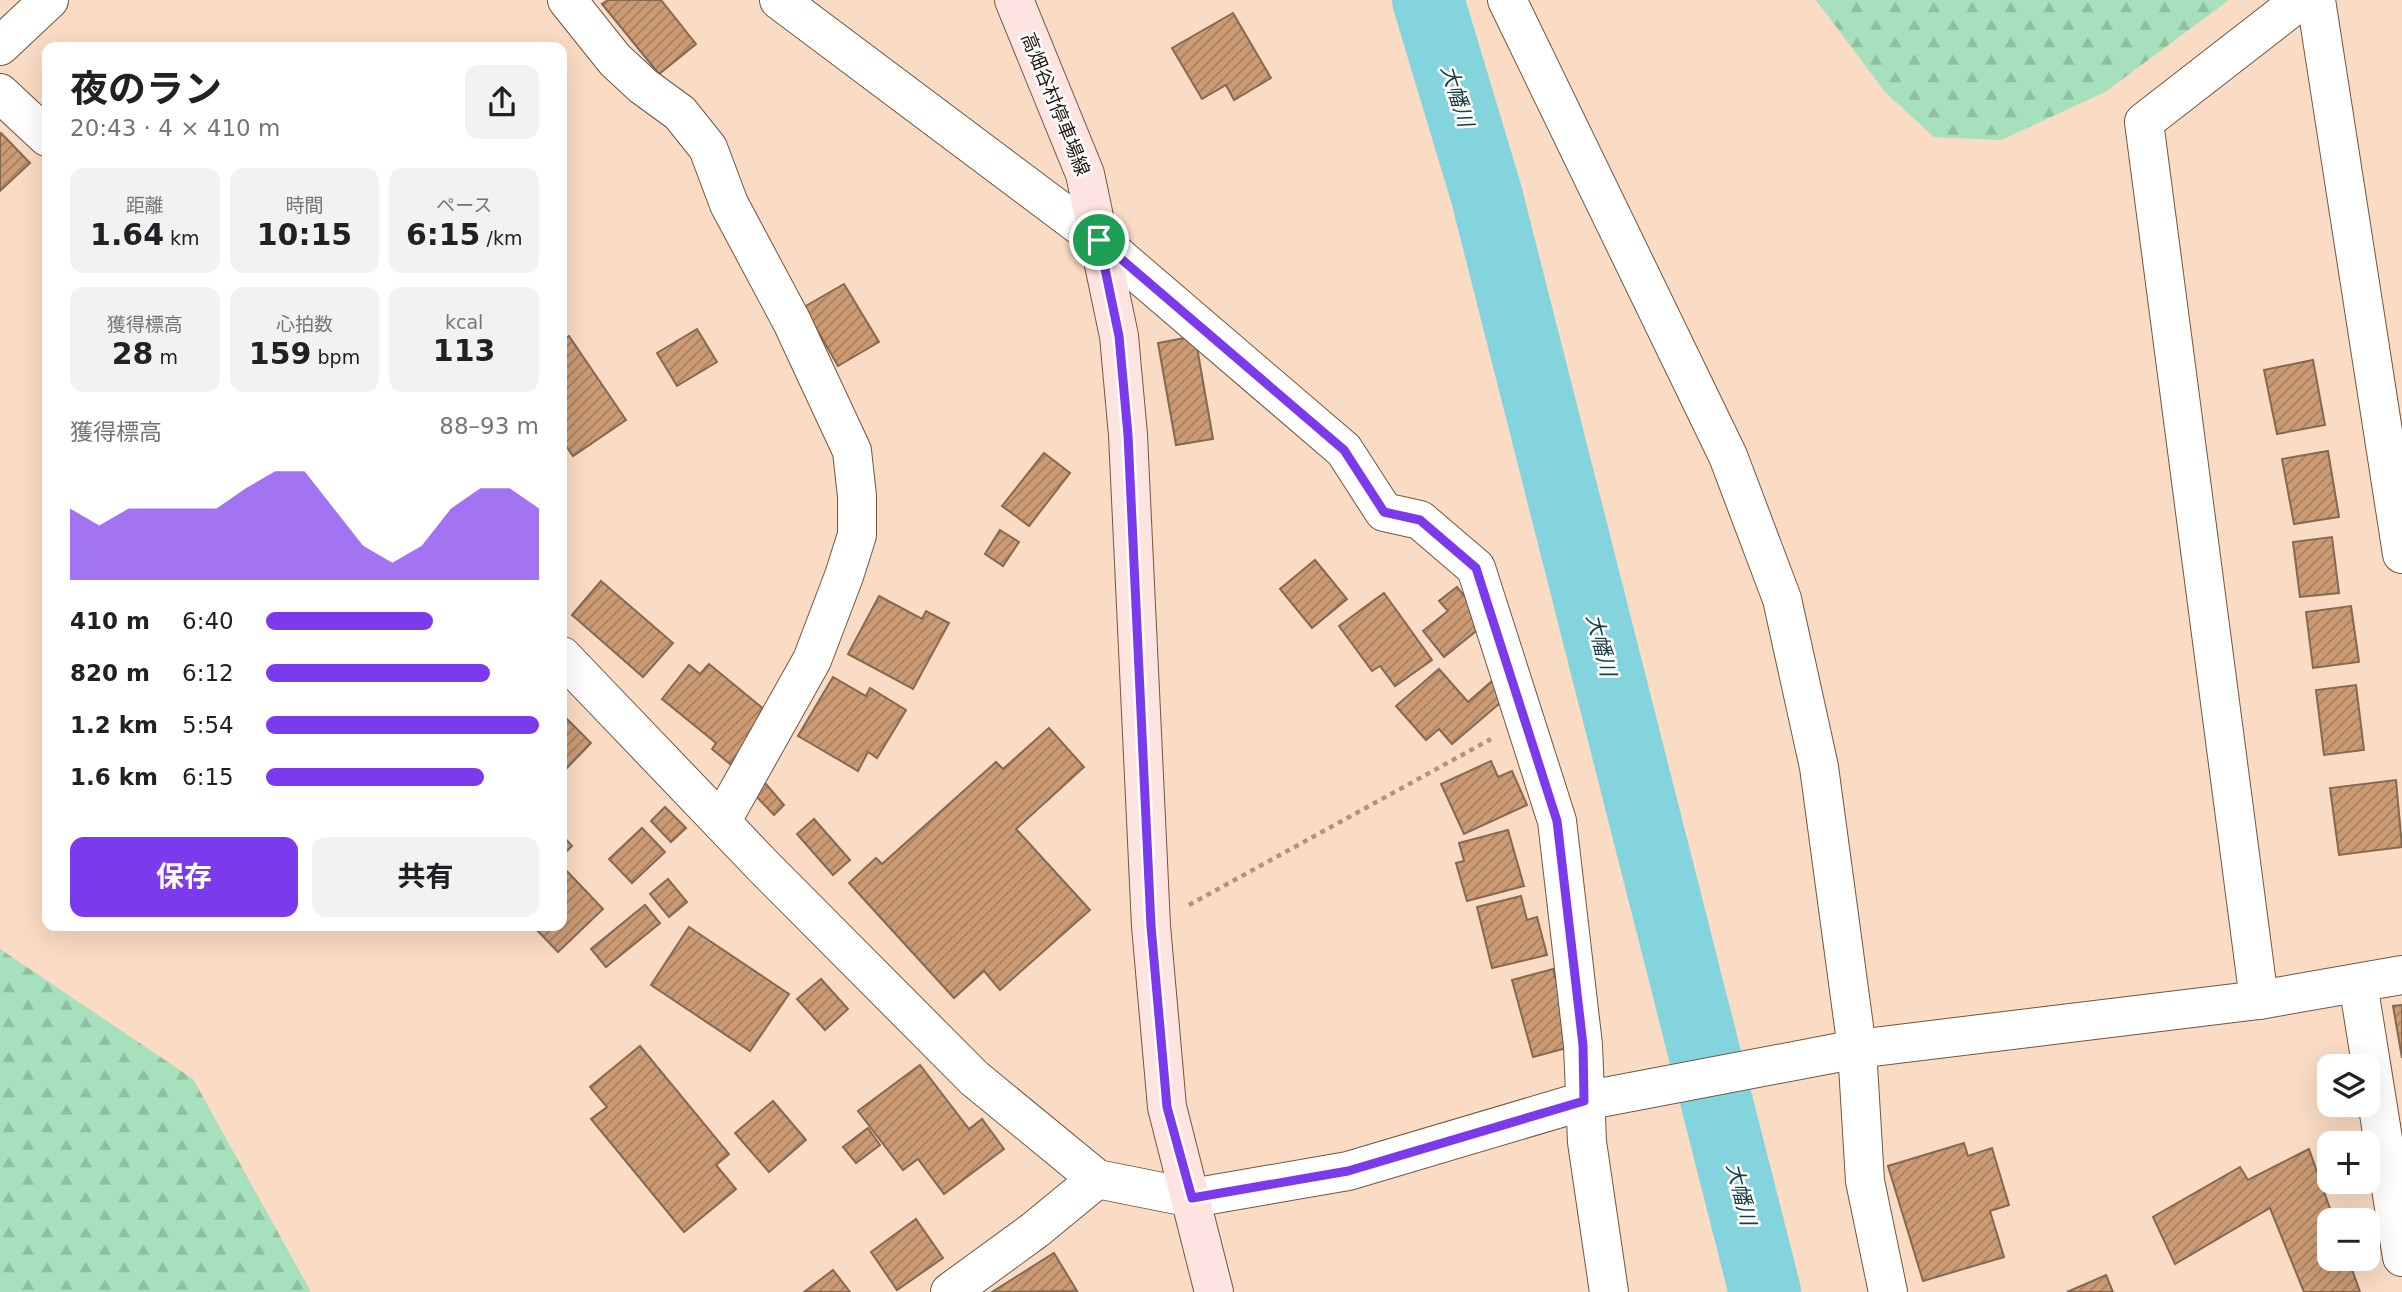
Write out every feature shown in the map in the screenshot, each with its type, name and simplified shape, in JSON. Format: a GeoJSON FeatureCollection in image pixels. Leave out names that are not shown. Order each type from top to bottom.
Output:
{"type":"FeatureCollection","features":[{"type":"Feature","properties":{"kind":"main road","name":"高畑谷村停車場線"},"geometry":{"type":"LineString","coordinates":[[1014,0],[1085,174],[1119,336],[1128,435],[1151,926],[1167,1107],[1214,1292]]}},
{"type":"Feature","properties":{"kind":"street"},"geometry":{"type":"LineString","coordinates":[[0,46],[49,0]]}},
{"type":"Feature","properties":{"kind":"street"},"geometry":{"type":"LineString","coordinates":[[567,0],[615,60],[643,86],[680,113],[708,148],[729,204],[792,323],[852,450],[857,496],[857,535],[844,576],[812,660],[721,822]]}},
{"type":"Feature","properties":{"kind":"street"},"geometry":{"type":"LineString","coordinates":[[779,0],[1099,240],[1344,450],[1384,512],[1420,520],[1476,568],[1557,821],[1583,1045],[1597,1098],[1609,1292]]}},
{"type":"Feature","properties":{"kind":"street"},"geometry":{"type":"LineString","coordinates":[[1507,0],[1728,456],[1782,599],[1819,767],[1857,1049],[1865,1181],[1888,1292]]}},
{"type":"Feature","properties":{"kind":"street"},"geometry":{"type":"LineString","coordinates":[[2259,1000],[2144,122],[2301,0]]}},
{"type":"Feature","properties":{"kind":"street"},"geometry":{"type":"LineString","coordinates":[[2316,0],[2402,554]]}},
{"type":"Feature","properties":{"kind":"street"},"geometry":{"type":"LineString","coordinates":[[0,93],[42,132]]}},
{"type":"Feature","properties":{"kind":"street"},"geometry":{"type":"LineString","coordinates":[[567,661],[721,822],[974,1078],[1097,1179],[1192,1198],[1348,1171],[1597,1098],[1857,1049],[2259,1000],[2402,975]]}},
{"type":"Feature","properties":{"kind":"street"},"geometry":{"type":"LineString","coordinates":[[2358,983],[2402,1257]]}},
{"type":"Feature","properties":{"kind":"street"},"geometry":{"type":"LineString","coordinates":[[950,1292],[1035,1230],[1097,1179]]}},
{"type":"Feature","properties":{"kind":"path"},"geometry":{"type":"LineString","coordinates":[[1151,926],[1525,720]]}},
{"type":"Feature","properties":{"kind":"green space"},"geometry":{"type":"Polygon","coordinates":[[[1816,0],[2229,0],[2105,92],[2001,140],[1934,137],[1885,92],[1816,0]]]}},
{"type":"Feature","properties":{"kind":"green space"},"geometry":{"type":"Polygon","coordinates":[[[0,949],[193,1079],[311,1292],[0,1292],[0,949]]]}},
{"type":"Feature","properties":{"kind":"building"},"geometry":{"type":"Polygon","coordinates":[[[608,0],[661,0],[696,44],[659,74],[602,4],[608,0]]]}},
{"type":"Feature","properties":{"kind":"building"},"geometry":{"type":"Polygon","coordinates":[[[1233,13],[1271,78],[1234,100],[1226,85],[1202,99],[1172,48],[1233,13]]]}},
{"type":"Feature","properties":{"kind":"building"},"geometry":{"type":"Polygon","coordinates":[[[0,134],[30,163],[0,191],[0,134]]]}},
{"type":"Feature","properties":{"kind":"building"},"geometry":{"type":"Polygon","coordinates":[[[844,284],[879,342],[838,366],[804,307],[844,284]]]}},
{"type":"Feature","properties":{"kind":"building"},"geometry":{"type":"Polygon","coordinates":[[[697,329],[717,362],[677,386],[657,353],[697,329]]]}},
{"type":"Feature","properties":{"kind":"building"},"geometry":{"type":"Polygon","coordinates":[[[569,336],[626,420],[573,456],[567,447],[569,336]]]}},
{"type":"Feature","properties":{"kind":"building"},"geometry":{"type":"Polygon","coordinates":[[[1195,336],[1213,439],[1176,445],[1158,343],[1195,336]]]}},
{"type":"Feature","properties":{"kind":"building"},"geometry":{"type":"Polygon","coordinates":[[[2313,360],[2325,425],[2277,434],[2264,370],[2313,360]]]}},
{"type":"Feature","properties":{"kind":"building"},"geometry":{"type":"Polygon","coordinates":[[[2328,451],[2339,517],[2294,524],[2282,459],[2328,451]]]}},
{"type":"Feature","properties":{"kind":"building"},"geometry":{"type":"Polygon","coordinates":[[[1044,453],[1070,473],[1029,526],[1002,506],[1044,453]]]}},
{"type":"Feature","properties":{"kind":"building"},"geometry":{"type":"Polygon","coordinates":[[[1000,530],[1019,542],[1003,566],[985,554],[1000,530]]]}},
{"type":"Feature","properties":{"kind":"building"},"geometry":{"type":"Polygon","coordinates":[[[2332,537],[2339,593],[2300,597],[2293,542],[2332,537]]]}},
{"type":"Feature","properties":{"kind":"building"},"geometry":{"type":"Polygon","coordinates":[[[1315,560],[1347,599],[1312,628],[1280,589],[1315,560]]]}},
{"type":"Feature","properties":{"kind":"building"},"geometry":{"type":"Polygon","coordinates":[[[601,581],[673,643],[643,677],[572,615],[601,581]]]}},
{"type":"Feature","properties":{"kind":"building"},"geometry":{"type":"Polygon","coordinates":[[[1457,587],[1486,623],[1444,657],[1423,631],[1448,611],[1439,601],[1457,587]]]}},
{"type":"Feature","properties":{"kind":"building"},"geometry":{"type":"Polygon","coordinates":[[[1384,593],[1432,660],[1395,686],[1380,666],[1372,671],[1339,626],[1384,593]]]}},
{"type":"Feature","properties":{"kind":"building"},"geometry":{"type":"Polygon","coordinates":[[[879,596],[922,619],[926,611],[949,623],[913,689],[848,654],[879,596]]]}},
{"type":"Feature","properties":{"kind":"building"},"geometry":{"type":"Polygon","coordinates":[[[2351,606],[2359,662],[2313,668],[2306,612],[2351,606]]]}},
{"type":"Feature","properties":{"kind":"building"},"geometry":{"type":"Polygon","coordinates":[[[709,664],[771,715],[730,764],[712,749],[716,743],[662,699],[689,665],[700,674],[709,664]]]}},
{"type":"Feature","properties":{"kind":"building"},"geometry":{"type":"Polygon","coordinates":[[[1439,669],[1468,702],[1492,681],[1506,698],[1452,744],[1439,729],[1426,740],[1396,706],[1439,669]]]}},
{"type":"Feature","properties":{"kind":"building"},"geometry":{"type":"Polygon","coordinates":[[[833,677],[866,696],[870,688],[906,710],[877,758],[868,752],[858,771],[798,736],[833,677]]]}},
{"type":"Feature","properties":{"kind":"building"},"geometry":{"type":"Polygon","coordinates":[[[2356,685],[2364,750],[2324,755],[2316,690],[2356,685]]]}},
{"type":"Feature","properties":{"kind":"building"},"geometry":{"type":"Polygon","coordinates":[[[567,719],[591,743],[567,768],[567,719]]]}},
{"type":"Feature","properties":{"kind":"building"},"geometry":{"type":"Polygon","coordinates":[[[1049,728],[1084,767],[1016,829],[1090,910],[1000,990],[984,971],[954,998],[849,883],[876,858],[882,864],[996,762],[1003,769],[1049,728]]]}},
{"type":"Feature","properties":{"kind":"building"},"geometry":{"type":"Polygon","coordinates":[[[1491,761],[1498,777],[1512,771],[1527,805],[1464,834],[1441,784],[1491,761]]]}},
{"type":"Feature","properties":{"kind":"building"},"geometry":{"type":"Polygon","coordinates":[[[2396,780],[2402,847],[2339,855],[2330,788],[2396,780]]]}},
{"type":"Feature","properties":{"kind":"building"},"geometry":{"type":"Polygon","coordinates":[[[765,783],[784,805],[774,815],[754,794],[765,783]]]}},
{"type":"Feature","properties":{"kind":"building"},"geometry":{"type":"Polygon","coordinates":[[[665,807],[686,828],[671,842],[651,821],[665,807]]]}},
{"type":"Feature","properties":{"kind":"building"},"geometry":{"type":"Polygon","coordinates":[[[814,819],[850,860],[833,875],[797,834],[814,819]]]}},
{"type":"Feature","properties":{"kind":"building"},"geometry":{"type":"Polygon","coordinates":[[[642,828],[665,852],[632,883],[609,859],[642,828]]]}},
{"type":"Feature","properties":{"kind":"building"},"geometry":{"type":"Polygon","coordinates":[[[1508,830],[1524,886],[1467,901],[1456,863],[1464,861],[1459,843],[1508,830]]]}},
{"type":"Feature","properties":{"kind":"building"},"geometry":{"type":"Polygon","coordinates":[[[567,871],[603,909],[558,952],[538,931],[567,931],[567,871]]]}},
{"type":"Feature","properties":{"kind":"building"},"geometry":{"type":"Polygon","coordinates":[[[668,879],[687,902],[669,917],[650,894],[668,879]]]}},
{"type":"Feature","properties":{"kind":"building"},"geometry":{"type":"Polygon","coordinates":[[[1521,896],[1527,920],[1537,917],[1547,955],[1492,968],[1477,907],[1521,896]]]}},
{"type":"Feature","properties":{"kind":"building"},"geometry":{"type":"Polygon","coordinates":[[[645,905],[660,923],[606,967],[591,949],[645,905]]]}},
{"type":"Feature","properties":{"kind":"building"},"geometry":{"type":"Polygon","coordinates":[[[689,927],[789,994],[750,1051],[651,985],[689,927]]]}},
{"type":"Feature","properties":{"kind":"building"},"geometry":{"type":"Polygon","coordinates":[[[1553,969],[1574,1046],[1533,1057],[1512,980],[1553,969]]]}},
{"type":"Feature","properties":{"kind":"building"},"geometry":{"type":"Polygon","coordinates":[[[821,979],[848,1009],[825,1030],[797,999],[821,979]]]}},
{"type":"Feature","properties":{"kind":"building"},"geometry":{"type":"Polygon","coordinates":[[[2402,1005],[2402,1058],[2393,1006],[2402,1005]]]}},
{"type":"Feature","properties":{"kind":"building"},"geometry":{"type":"Polygon","coordinates":[[[640,1046],[729,1154],[716,1165],[736,1189],[684,1232],[591,1119],[607,1107],[590,1087],[640,1046]]]}},
{"type":"Feature","properties":{"kind":"building"},"geometry":{"type":"Polygon","coordinates":[[[920,1065],[969,1129],[982,1119],[1004,1149],[944,1194],[918,1159],[903,1170],[858,1111],[920,1065]]]}},
{"type":"Feature","properties":{"kind":"building"},"geometry":{"type":"Polygon","coordinates":[[[773,1101],[806,1140],[769,1172],[735,1133],[773,1101]]]}},
{"type":"Feature","properties":{"kind":"building"},"geometry":{"type":"Polygon","coordinates":[[[868,1128],[880,1145],[856,1163],[843,1147],[868,1128]]]}},
{"type":"Feature","properties":{"kind":"building"},"geometry":{"type":"Polygon","coordinates":[[[1964,1143],[1968,1156],[1992,1148],[2009,1205],[1990,1211],[2004,1257],[1923,1281],[1888,1166],[1964,1143]]]}},
{"type":"Feature","properties":{"kind":"building"},"geometry":{"type":"Polygon","coordinates":[[[2309,1149],[2317,1172],[2317,1194],[2325,1194],[2330,1208],[2317,1208],[2317,1271],[2353,1271],[2360,1292],[2304,1292],[2270,1208],[2175,1264],[2153,1217],[2240,1167],[2248,1180],[2309,1149]]]}},
{"type":"Feature","properties":{"kind":"building"},"geometry":{"type":"Polygon","coordinates":[[[916,1219],[943,1258],[897,1290],[871,1252],[916,1219]]]}},
{"type":"Feature","properties":{"kind":"building"},"geometry":{"type":"Polygon","coordinates":[[[1054,1253],[1077,1291],[992,1292],[1054,1253]]]}},
{"type":"Feature","properties":{"kind":"building"},"geometry":{"type":"Polygon","coordinates":[[[833,1270],[850,1292],[804,1292],[833,1270]]]}},
{"type":"Feature","properties":{"kind":"building"},"geometry":{"type":"Polygon","coordinates":[[[2106,1275],[2113,1292],[2067,1292],[2106,1275]]]}},
{"type":"Feature","properties":{"kind":"waterway","name":"大幡川"},"geometry":{"type":"LineString","coordinates":[[1428,0],[1486,193],[1765,1292]]}},
{"type":"Feature","properties":{"kind":"route"},"geometry":{"type":"LineString","coordinates":[[1099,240],[1344,450],[1384,512],[1420,520],[1476,568],[1557,821],[1583,1045],[1584,1101],[1348,1171],[1192,1198],[1167,1107],[1151,926],[1128,435],[1119,336],[1099,240]]}}]}
